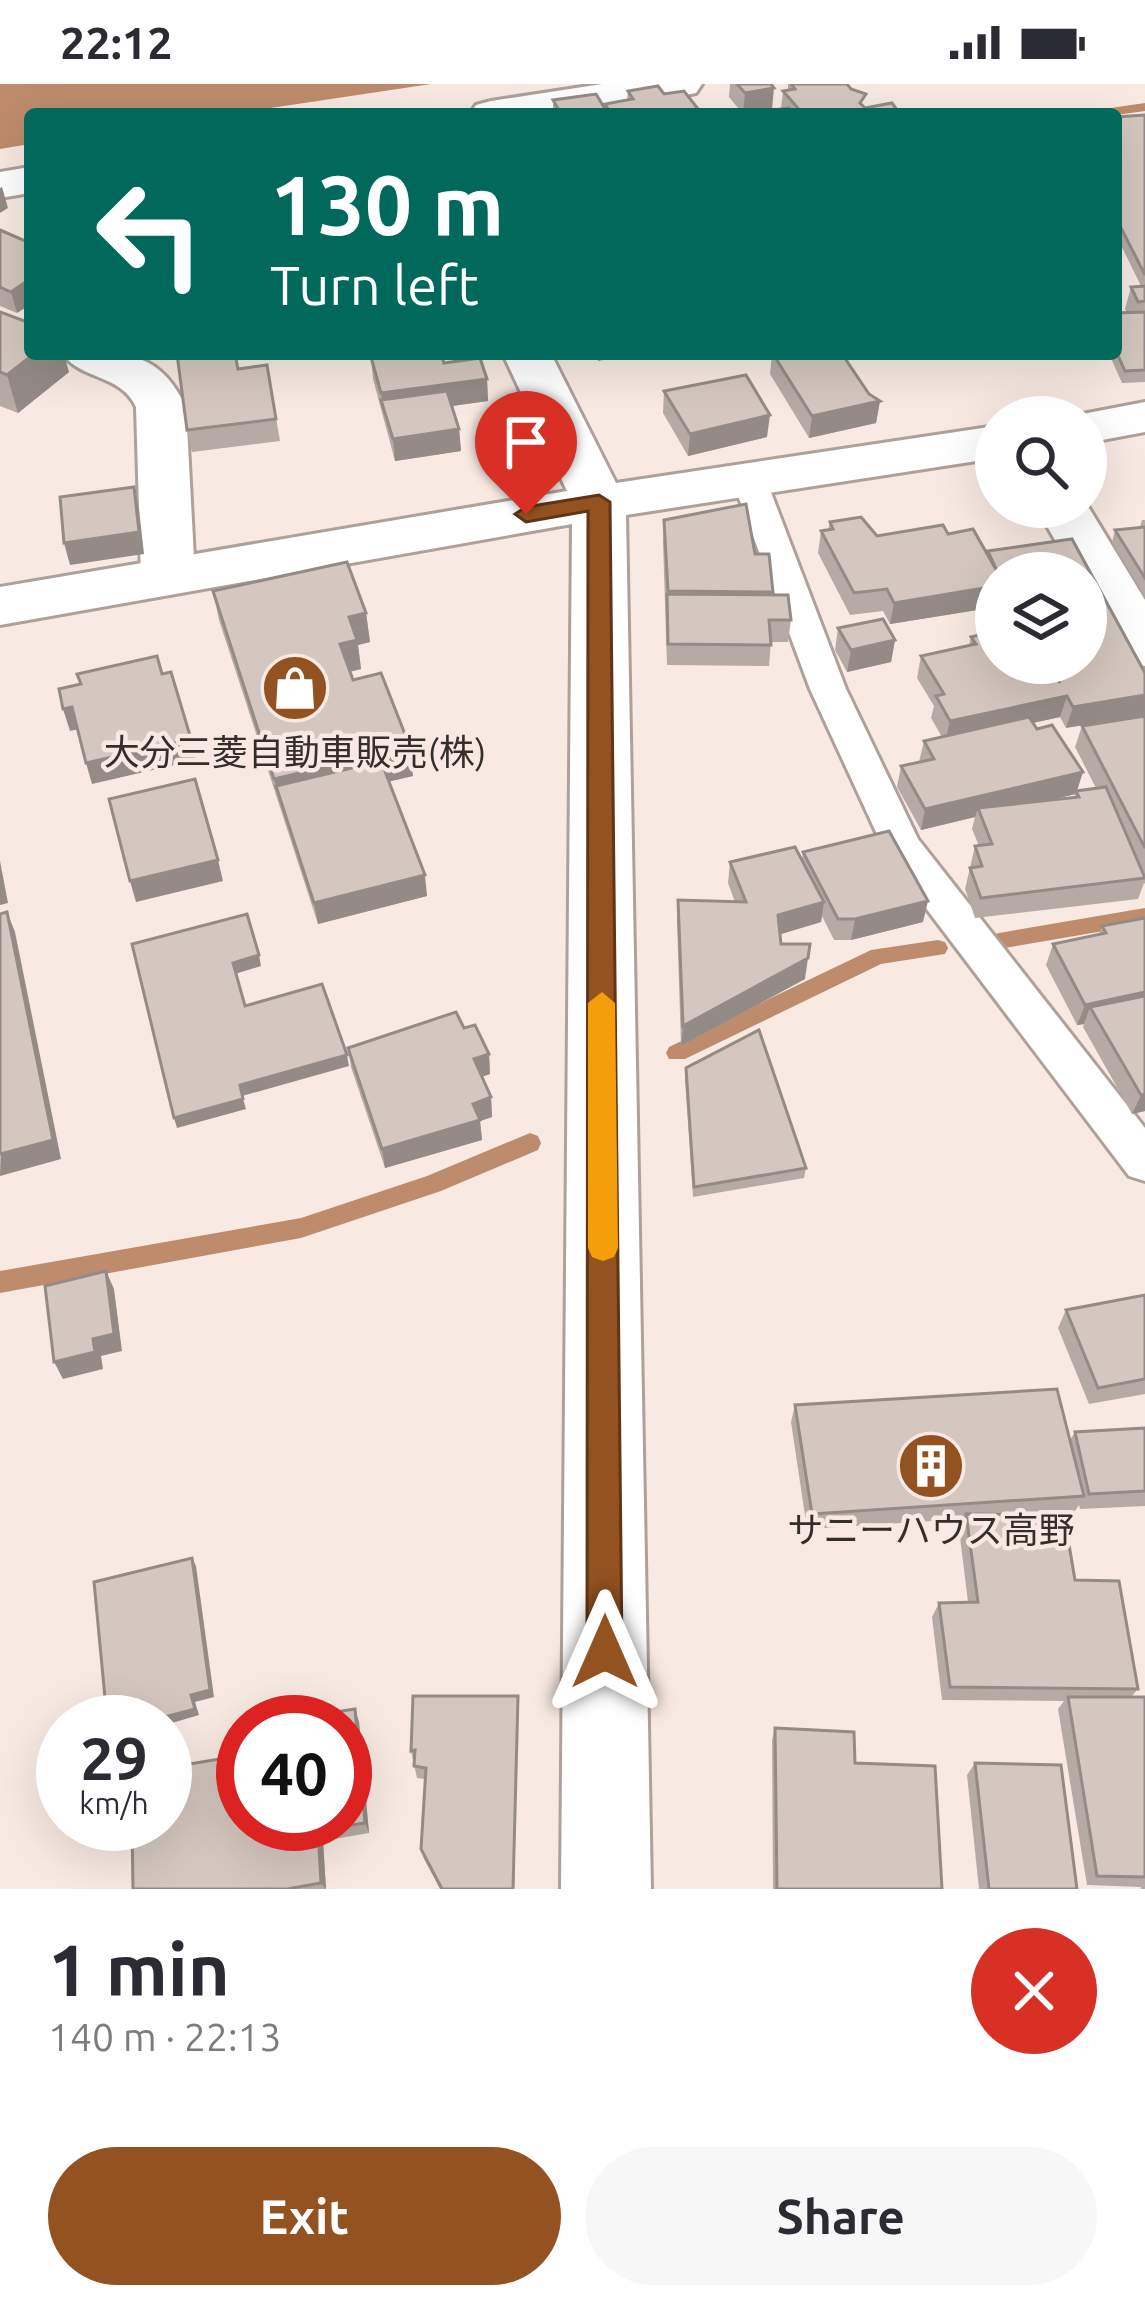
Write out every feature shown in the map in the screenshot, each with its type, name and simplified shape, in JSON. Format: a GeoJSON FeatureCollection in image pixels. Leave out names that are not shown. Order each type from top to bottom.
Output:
{"type":"FeatureCollection","features":[{"type":"Feature","properties":{"kind":"street"},"geometry":{"type":"LineString","coordinates":[[529,108],[681,84]]}},
{"type":"Feature","properties":{"kind":"street"},"geometry":{"type":"LineString","coordinates":[[103,360],[128,369],[155,388],[161,406],[168,577]]}},
{"type":"Feature","properties":{"kind":"street"},"geometry":{"type":"LineString","coordinates":[[530,360],[599,502],[606,1889]]}},
{"type":"Feature","properties":{"kind":"street"},"geometry":{"type":"LineString","coordinates":[[1107,423],[1145,417]]}},
{"type":"Feature","properties":{"kind":"street"},"geometry":{"type":"LineString","coordinates":[[0,606],[599,502],[975,445]]}},
{"type":"Feature","properties":{"kind":"street"},"geometry":{"type":"LineString","coordinates":[[1074,528],[1145,647]]}},
{"type":"Feature","properties":{"kind":"lane"},"geometry":{"type":"LineString","coordinates":[[751,482],[828,689],[902,847],[1145,1162]]}},
{"type":"Feature","properties":{"kind":"shaded area"},"geometry":{"type":"Polygon","coordinates":[[[0,84],[431,84],[271,108],[24,108],[24,145],[0,149],[0,84]]]}},
{"type":"Feature","properties":{"kind":"building"},"geometry":{"type":"Polygon","coordinates":[[[737,84],[771,84],[774,88],[745,93],[737,84]]]}},
{"type":"Feature","properties":{"kind":"building"},"geometry":{"type":"Polygon","coordinates":[[[791,84],[847,84],[866,94],[860,103],[865,108],[798,108],[783,91],[795,89],[791,84]]]}},
{"type":"Feature","properties":{"kind":"building"},"geometry":{"type":"Polygon","coordinates":[[[658,86],[664,94],[684,91],[697,108],[607,108],[605,104],[633,99],[628,91],[658,86]]]}},
{"type":"Feature","properties":{"kind":"building"},"geometry":{"type":"Polygon","coordinates":[[[596,94],[605,108],[558,108],[553,100],[596,94]]]}},
{"type":"Feature","properties":{"kind":"building"},"geometry":{"type":"Polygon","coordinates":[[[1145,115],[1145,275],[1122,230],[1122,117],[1145,115]]]}},
{"type":"Feature","properties":{"kind":"building"},"geometry":{"type":"Polygon","coordinates":[[[0,230],[24,240],[24,283],[11,292],[0,287],[0,230]]]}},
{"type":"Feature","properties":{"kind":"building"},"geometry":{"type":"Polygon","coordinates":[[[1145,286],[1145,301],[1138,302],[1131,287],[1145,286]]]}},
{"type":"Feature","properties":{"kind":"building"},"geometry":{"type":"Polygon","coordinates":[[[0,312],[24,321],[26,360],[7,375],[0,372],[0,312]]]}},
{"type":"Feature","properties":{"kind":"building"},"geometry":{"type":"Polygon","coordinates":[[[1145,312],[1145,370],[1125,371],[1120,360],[1122,313],[1145,312]]]}},
{"type":"Feature","properties":{"kind":"building"},"geometry":{"type":"Polygon","coordinates":[[[178,360],[236,360],[238,369],[267,365],[276,419],[187,430],[178,360]]]}},
{"type":"Feature","properties":{"kind":"building"},"geometry":{"type":"Polygon","coordinates":[[[372,360],[481,360],[487,379],[381,393],[372,360]]]}},
{"type":"Feature","properties":{"kind":"building"},"geometry":{"type":"Polygon","coordinates":[[[777,360],[846,360],[869,394],[880,401],[812,416],[777,360]]]}},
{"type":"Feature","properties":{"kind":"building"},"geometry":{"type":"Polygon","coordinates":[[[746,375],[770,415],[690,434],[664,391],[746,375]]]}},
{"type":"Feature","properties":{"kind":"building"},"geometry":{"type":"Polygon","coordinates":[[[447,391],[459,429],[393,439],[381,400],[447,391]]]}},
{"type":"Feature","properties":{"kind":"building"},"geometry":{"type":"Polygon","coordinates":[[[134,487],[139,532],[64,543],[60,497],[134,487]]]}},
{"type":"Feature","properties":{"kind":"building"},"geometry":{"type":"Polygon","coordinates":[[[746,504],[755,554],[769,554],[773,592],[668,591],[664,520],[746,504]]]}},
{"type":"Feature","properties":{"kind":"building"},"geometry":{"type":"Polygon","coordinates":[[[861,517],[877,536],[943,525],[948,534],[973,529],[986,552],[975,552],[975,590],[894,603],[887,589],[854,593],[821,531],[833,529],[830,522],[861,517]]]}},
{"type":"Feature","properties":{"kind":"building"},"geometry":{"type":"Polygon","coordinates":[[[1145,527],[1145,578],[1115,530],[1145,527]]]}},
{"type":"Feature","properties":{"kind":"building"},"geometry":{"type":"Polygon","coordinates":[[[1072,539],[1079,552],[988,552],[1072,539]]]}},
{"type":"Feature","properties":{"kind":"building","name":"大分三菱自動車販売(株)"},"geometry":{"type":"Polygon","coordinates":[[[347,562],[366,613],[349,617],[357,640],[340,644],[353,680],[381,673],[410,747],[274,779],[213,591],[347,562]]]}},
{"type":"Feature","properties":{"kind":"building"},"geometry":{"type":"Polygon","coordinates":[[[667,594],[788,595],[791,620],[769,620],[771,645],[668,644],[667,594]]]}},
{"type":"Feature","properties":{"kind":"building"},"geometry":{"type":"Polygon","coordinates":[[[1107,603],[1145,673],[1145,695],[1073,707],[1067,696],[950,721],[936,696],[944,694],[921,656],[975,644],[975,684],[1107,684],[1107,603]]]}},
{"type":"Feature","properties":{"kind":"building"},"geometry":{"type":"Polygon","coordinates":[[[883,619],[895,640],[851,650],[838,628],[883,619]]]}},
{"type":"Feature","properties":{"kind":"building"},"geometry":{"type":"Polygon","coordinates":[[[157,656],[162,674],[171,672],[191,739],[86,763],[72,707],[63,709],[59,689],[81,684],[77,674],[157,656]]]}},
{"type":"Feature","properties":{"kind":"building"},"geometry":{"type":"Polygon","coordinates":[[[1145,716],[1145,848],[1082,726],[1145,716]]]}},
{"type":"Feature","properties":{"kind":"building"},"geometry":{"type":"Polygon","coordinates":[[[1029,717],[1037,729],[1052,725],[1083,772],[925,809],[901,766],[934,759],[924,741],[1029,717]]]}},
{"type":"Feature","properties":{"kind":"building"},"geometry":{"type":"Polygon","coordinates":[[[381,761],[425,875],[314,903],[276,786],[381,761]]]}},
{"type":"Feature","properties":{"kind":"building"},"geometry":{"type":"Polygon","coordinates":[[[195,779],[218,860],[130,881],[109,799],[195,779]]]}},
{"type":"Feature","properties":{"kind":"building"},"geometry":{"type":"Polygon","coordinates":[[[1106,787],[1145,878],[981,898],[970,868],[982,866],[975,846],[992,844],[978,808],[1079,797],[1076,791],[1106,787]]]}},
{"type":"Feature","properties":{"kind":"building"},"geometry":{"type":"Polygon","coordinates":[[[889,831],[928,901],[838,919],[803,852],[889,831]]]}},
{"type":"Feature","properties":{"kind":"building"},"geometry":{"type":"Polygon","coordinates":[[[795,847],[824,902],[778,915],[781,944],[810,944],[808,958],[683,1026],[678,900],[746,902],[730,862],[795,847]]]}},
{"type":"Feature","properties":{"kind":"building"},"geometry":{"type":"Polygon","coordinates":[[[7,912],[53,1140],[0,1154],[0,914],[7,912]]]}},
{"type":"Feature","properties":{"kind":"building"},"geometry":{"type":"Polygon","coordinates":[[[247,914],[259,955],[233,963],[245,1006],[322,984],[347,1055],[240,1085],[243,1099],[174,1118],[132,944],[247,914]]]}},
{"type":"Feature","properties":{"kind":"building"},"geometry":{"type":"Polygon","coordinates":[[[1145,918],[1145,992],[1085,1005],[1053,944],[1106,933],[1102,926],[1145,918]]]}},
{"type":"Feature","properties":{"kind":"building"},"geometry":{"type":"Polygon","coordinates":[[[1145,996],[1145,1094],[1141,1095],[1090,1007],[1145,996]]]}},
{"type":"Feature","properties":{"kind":"building"},"geometry":{"type":"Polygon","coordinates":[[[456,1012],[464,1028],[475,1025],[489,1054],[474,1059],[491,1097],[473,1104],[480,1120],[382,1149],[348,1048],[456,1012]]]}},
{"type":"Feature","properties":{"kind":"building"},"geometry":{"type":"Polygon","coordinates":[[[759,1030],[806,1168],[694,1187],[686,1068],[759,1030]]]}},
{"type":"Feature","properties":{"kind":"building"},"geometry":{"type":"Polygon","coordinates":[[[106,1271],[114,1334],[93,1339],[95,1352],[54,1362],[45,1286],[106,1271]]]}},
{"type":"Feature","properties":{"kind":"building"},"geometry":{"type":"Polygon","coordinates":[[[1145,1295],[1145,1379],[1098,1388],[1066,1310],[1145,1295]]]}},
{"type":"Feature","properties":{"kind":"building","name":"サニーハウス高野"},"geometry":{"type":"Polygon","coordinates":[[[1057,1389],[1084,1496],[812,1514],[795,1405],[1057,1389]]]}},
{"type":"Feature","properties":{"kind":"building"},"geometry":{"type":"Polygon","coordinates":[[[1145,1428],[1145,1491],[1089,1494],[1075,1432],[1145,1428]]]}},
{"type":"Feature","properties":{"kind":"building"},"geometry":{"type":"Polygon","coordinates":[[[966,1514],[1064,1515],[1075,1580],[1119,1581],[1138,1689],[950,1687],[939,1603],[978,1602],[966,1514]]]}},
{"type":"Feature","properties":{"kind":"building"},"geometry":{"type":"Polygon","coordinates":[[[192,1558],[210,1690],[191,1695],[105,1695],[94,1582],[192,1558]]]}},
{"type":"Feature","properties":{"kind":"building"},"geometry":{"type":"Polygon","coordinates":[[[413,1696],[518,1696],[513,1889],[442,1889],[421,1849],[426,1768],[414,1766],[415,1750],[411,1751],[413,1696]]]}},
{"type":"Feature","properties":{"kind":"building"},"geometry":{"type":"Polygon","coordinates":[[[1068,1697],[1145,1697],[1145,1877],[1097,1876],[1068,1697]]]}},
{"type":"Feature","properties":{"kind":"building"},"geometry":{"type":"Polygon","coordinates":[[[775,1728],[854,1732],[855,1763],[935,1766],[942,1889],[777,1889],[775,1728]]]}},
{"type":"Feature","properties":{"kind":"building"},"geometry":{"type":"Polygon","coordinates":[[[216,1760],[216,1851],[319,1851],[321,1883],[287,1889],[133,1889],[132,1851],[192,1851],[192,1764],[216,1760]]]}},
{"type":"Feature","properties":{"kind":"building"},"geometry":{"type":"Polygon","coordinates":[[[975,1763],[1061,1765],[1077,1889],[989,1889],[975,1763]]]}},
{"type":"Feature","properties":{"kind":"waterway"},"geometry":{"type":"LineString","coordinates":[[1122,110],[1145,107]]}},
{"type":"Feature","properties":{"kind":"waterway"},"geometry":{"type":"LineString","coordinates":[[999,941],[1145,916]]}},
{"type":"Feature","properties":{"kind":"waterway"},"geometry":{"type":"LineString","coordinates":[[677,1053],[878,956],[938,948]]}},
{"type":"Feature","properties":{"kind":"waterway"},"geometry":{"type":"LineString","coordinates":[[0,1282],[301,1228],[433,1184],[530,1143]]}},
{"type":"Feature","properties":{"kind":"slow traffic"},"geometry":{"type":"LineString","coordinates":[[602,1003],[603,1248]]}},
{"type":"Feature","properties":{"kind":"place","name":"大分三菱自動車販売(株)"},"geometry":{"type":"Point","coordinates":[295,688]}},
{"type":"Feature","properties":{"kind":"place","name":"サニーハウス高野"},"geometry":{"type":"Point","coordinates":[931,1466]}},
{"type":"Feature","properties":{"kind":"route"},"geometry":{"type":"LineString","coordinates":[[526,514],[599,502],[605,1652]]}}]}
